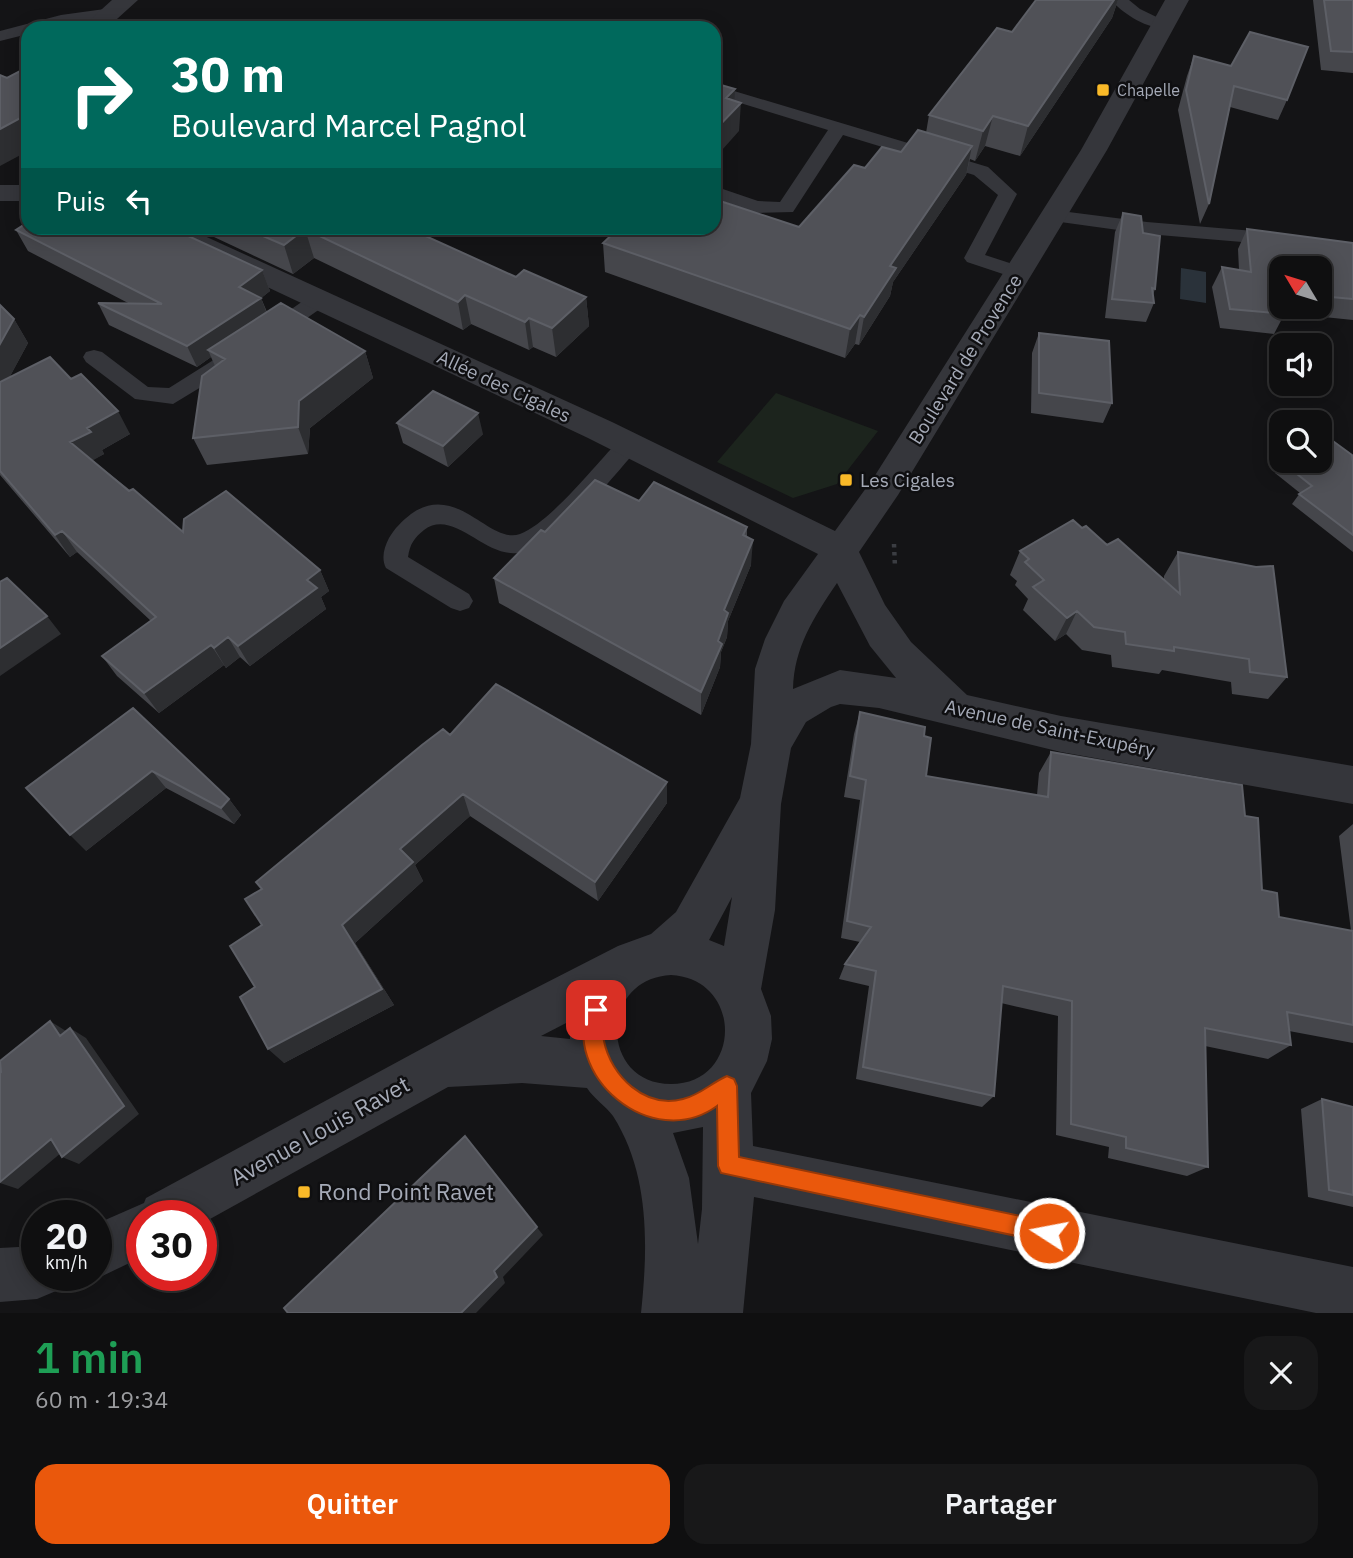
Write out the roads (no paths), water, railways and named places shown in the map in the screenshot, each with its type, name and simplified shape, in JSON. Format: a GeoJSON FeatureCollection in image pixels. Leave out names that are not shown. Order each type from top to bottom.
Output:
{"type":"FeatureCollection","features":[{"type":"Feature","properties":{"kind":"street","name":"Boulevard de Provence"},"geometry":{"type":"LineString","coordinates":[[738,990],[753,910],[760,804],[771,744],[774,669],[784,639],[797,612],[876,500],[1094,150],[1177,0]]}},
{"type":"Feature","properties":{"kind":"street"},"geometry":{"type":"LineString","coordinates":[[101,21],[119,6]]}},
{"type":"Feature","properties":{"kind":"street"},"geometry":{"type":"LineString","coordinates":[[0,193],[21,193]]}},
{"type":"Feature","properties":{"kind":"street","name":"Allée des Cigales"},"geometry":{"type":"LineString","coordinates":[[179,235],[629,444],[840,549]]}},
{"type":"Feature","properties":{"kind":"street"},"geometry":{"type":"LineString","coordinates":[[840,549],[867,610],[891,646],[921,682],[961,709]]}},
{"type":"Feature","properties":{"kind":"street","name":"Avenue de Saint-Exupéry"},"geometry":{"type":"LineString","coordinates":[[771,744],[792,710],[817,695],[840,687],[879,691],[1060,734],[1353,785]]}},
{"type":"Feature","properties":{"kind":"street","name":"Boulevard de Provence"},"geometry":{"type":"LineString","coordinates":[[645,959],[692,927],[760,804]]}},
{"type":"Feature","properties":{"kind":"street"},"geometry":{"type":"LineString","coordinates":[[615,1082],[655,1109],[681,1111],[706,1102],[727,1086],[741,1065],[748,1040],[747,1014],[738,990],[718,968],[693,955],[645,959],[608,985],[596,1010],[593,1037],[615,1082],[649,1138],[664,1177],[671,1229],[668,1313]]}},
{"type":"Feature","properties":{"kind":"street","name":"Avenue Louis Ravet"},"geometry":{"type":"LineString","coordinates":[[193,1200],[439,1066],[645,959]]}},
{"type":"Feature","properties":{"kind":"street","name":"Avenue Louis Ravet"},"geometry":{"type":"LineString","coordinates":[[439,1066],[522,1059],[615,1082]]}},
{"type":"Feature","properties":{"kind":"street"},"geometry":{"type":"LineString","coordinates":[[716,1313],[728,1209],[727,1086]]}},
{"type":"Feature","properties":{"kind":"street"},"geometry":{"type":"LineString","coordinates":[[729,1166],[1353,1294]]}},
{"type":"Feature","properties":{"kind":"street"},"geometry":{"type":"LineString","coordinates":[[0,1275],[21,1273]]}},
{"type":"Feature","properties":{"kind":"lane"},"geometry":{"type":"LineString","coordinates":[[1119,0],[1135,12],[1163,24]]}},
{"type":"Feature","properties":{"kind":"lane"},"geometry":{"type":"LineString","coordinates":[[57,21],[119,6]]}},
{"type":"Feature","properties":{"kind":"lane"},"geometry":{"type":"LineString","coordinates":[[0,36],[21,30]]}},
{"type":"Feature","properties":{"kind":"lane"},"geometry":{"type":"LineString","coordinates":[[721,92],[981,171],[1008,194],[974,258],[1018,273]]}},
{"type":"Feature","properties":{"kind":"lane"},"geometry":{"type":"LineString","coordinates":[[721,194],[756,206],[786,208],[839,127]]}},
{"type":"Feature","properties":{"kind":"lane"},"geometry":{"type":"LineString","coordinates":[[1053,216],[1147,228],[1300,241]]}},
{"type":"Feature","properties":{"kind":"lane"},"geometry":{"type":"LineString","coordinates":[[94,358],[143,394],[173,396],[320,299]]}},
{"type":"Feature","properties":{"kind":"lane"},"geometry":{"type":"LineString","coordinates":[[460,601],[395,561],[397,545],[411,527],[431,514],[447,515],[506,544],[527,542],[550,526],[629,444]]}},
{"type":"Feature","properties":{"kind":"place","name":"Chapelle"},"geometry":{"type":"Point","coordinates":[1103,90]}},
{"type":"Feature","properties":{"kind":"place","name":"Les Cigales"},"geometry":{"type":"Point","coordinates":[846,480]}},
{"type":"Feature","properties":{"kind":"place","name":"Rond Point Ravet"},"geometry":{"type":"Point","coordinates":[304,1192]}}]}
